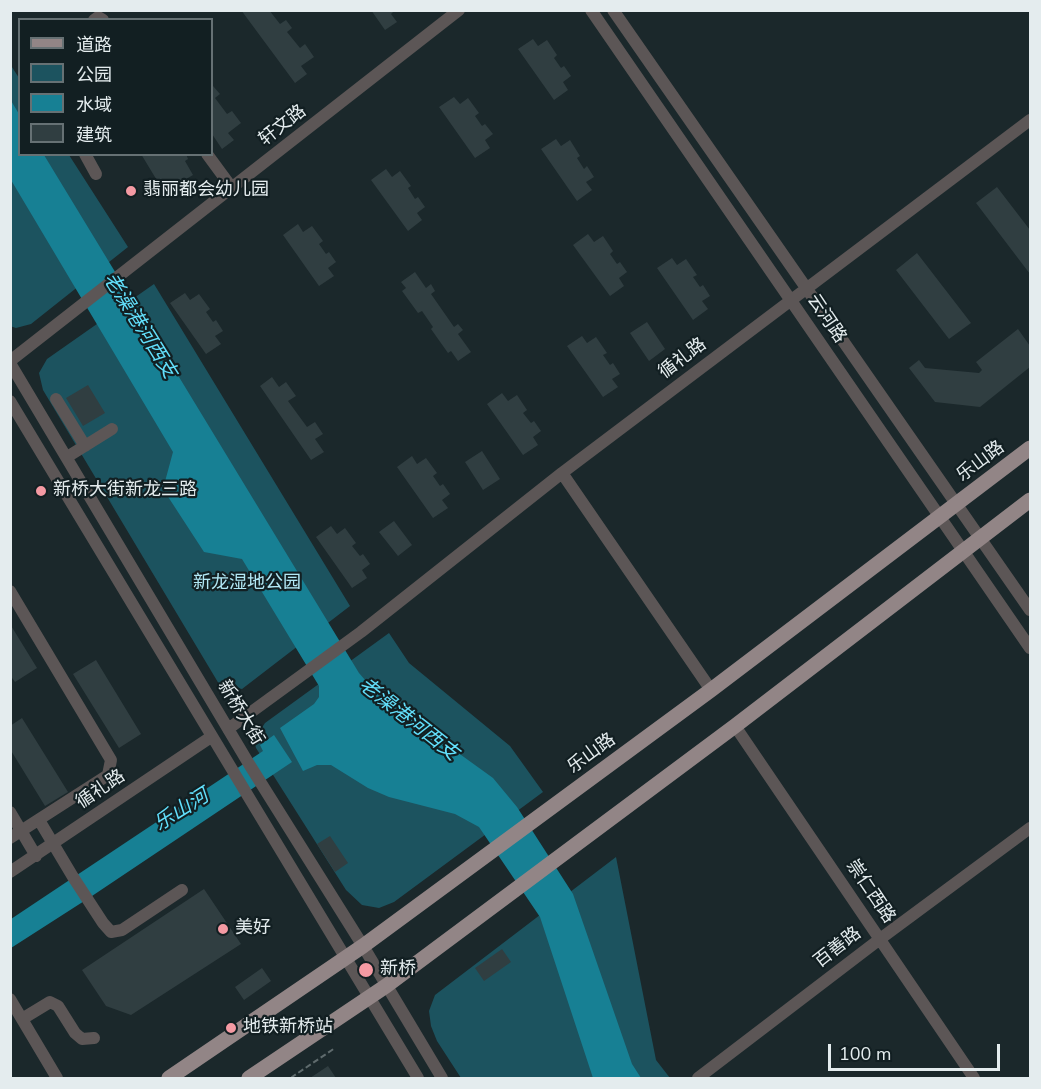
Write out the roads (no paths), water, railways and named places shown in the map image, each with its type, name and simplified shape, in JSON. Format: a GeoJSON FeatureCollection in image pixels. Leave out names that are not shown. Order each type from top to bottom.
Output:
{"type":"FeatureCollection","features":[{"type":"Feature","properties":{"kind":"main road","name":"乐山路"},"geometry":{"type":"LineString","coordinates":[[169,1078],[363,946],[534,821],[1030,448]]}},
{"type":"Feature","properties":{"kind":"main road"},"geometry":{"type":"LineString","coordinates":[[249,1078],[386,986],[558,859],[1030,500]]}},
{"type":"Feature","properties":{"kind":"street","name":"轩文路"},"geometry":{"type":"LineString","coordinates":[[10,362],[459,10]]}},
{"type":"Feature","properties":{"kind":"street","name":"云河路"},"geometry":{"type":"LineString","coordinates":[[591,10],[1030,648]]}},
{"type":"Feature","properties":{"kind":"street","name":"云河路"},"geometry":{"type":"LineString","coordinates":[[614,10],[1030,610]]}},
{"type":"Feature","properties":{"kind":"street","name":"循礼路"},"geometry":{"type":"LineString","coordinates":[[228,729],[361,632],[562,473],[1030,120]]}},
{"type":"Feature","properties":{"kind":"street"},"geometry":{"type":"LineString","coordinates":[[86,156],[96,174]]}},
{"type":"Feature","properties":{"kind":"street"},"geometry":{"type":"LineString","coordinates":[[208,156],[232,188]]}},
{"type":"Feature","properties":{"kind":"street","name":"新桥大街"},"geometry":{"type":"LineString","coordinates":[[10,362],[249,764],[363,946],[442,1078]]}},
{"type":"Feature","properties":{"kind":"street"},"geometry":{"type":"LineString","coordinates":[[56,399],[85,446]]}},
{"type":"Feature","properties":{"kind":"street","name":"新桥大街"},"geometry":{"type":"LineString","coordinates":[[10,401],[211,737],[258,811],[285,861],[418,1078]]}},
{"type":"Feature","properties":{"kind":"street"},"geometry":{"type":"LineString","coordinates":[[67,457],[112,429]]}},
{"type":"Feature","properties":{"kind":"street"},"geometry":{"type":"LineString","coordinates":[[562,473],[711,690]]}},
{"type":"Feature","properties":{"kind":"street"},"geometry":{"type":"LineString","coordinates":[[10,591],[111,760],[108,775],[10,838]]}},
{"type":"Feature","properties":{"kind":"street","name":"崇仁西路"},"geometry":{"type":"LineString","coordinates":[[735,726],[974,1078]]}},
{"type":"Feature","properties":{"kind":"street","name":"循礼路"},"geometry":{"type":"LineString","coordinates":[[10,872],[211,737]]}},
{"type":"Feature","properties":{"kind":"street"},"geometry":{"type":"LineString","coordinates":[[10,812],[36,856]]}},
{"type":"Feature","properties":{"kind":"street"},"geometry":{"type":"LineString","coordinates":[[39,820],[73,877],[111,932],[122,930],[182,890]]}},
{"type":"Feature","properties":{"kind":"street","name":"百善路"},"geometry":{"type":"LineString","coordinates":[[698,1078],[879,939],[1030,828]]}},
{"type":"Feature","properties":{"kind":"street"},"geometry":{"type":"LineString","coordinates":[[10,999],[57,1078]]}},
{"type":"Feature","properties":{"kind":"street"},"geometry":{"type":"LineString","coordinates":[[22,1019],[50,1002],[58,1006],[75,1034],[82,1039],[94,1038]]}},
{"type":"Feature","properties":{"kind":"water","name":"老澡港河西支"},"geometry":{"type":"Polygon","coordinates":[[[10,99],[18,112],[18,156],[45,156],[359,673],[378,695],[493,778],[517,807],[573,894],[632,1064],[641,1078],[593,1078],[540,917],[479,827],[455,814],[389,797],[368,788],[331,765],[317,765],[303,771],[280,728],[314,704],[319,697],[319,686],[242,559],[204,552],[163,489],[173,452],[11,180],[10,99]]]}},
{"type":"Feature","properties":{"kind":"water","name":"乐山河"},"geometry":{"type":"Polygon","coordinates":[[[274,735],[292,762],[11,948],[11,919],[263,751],[260,745],[274,735]]]}},
{"type":"Feature","properties":{"kind":"place","name":"翡丽都会幼儿园"},"geometry":{"type":"Point","coordinates":[131,191]}},
{"type":"Feature","properties":{"kind":"place","name":"新桥大街新龙三路"},"geometry":{"type":"Point","coordinates":[41,491]}},
{"type":"Feature","properties":{"kind":"place","name":"美好"},"geometry":{"type":"Point","coordinates":[223,929]}},
{"type":"Feature","properties":{"kind":"place","name":"新桥"},"geometry":{"type":"Point","coordinates":[366,970]}},
{"type":"Feature","properties":{"kind":"place","name":"地铁新桥站"},"geometry":{"type":"Point","coordinates":[231,1028]}},
{"type":"Feature","properties":{"kind":"park label","name":"新龙湿地公园"},"geometry":{"type":"Point","coordinates":[247,584]}}]}
